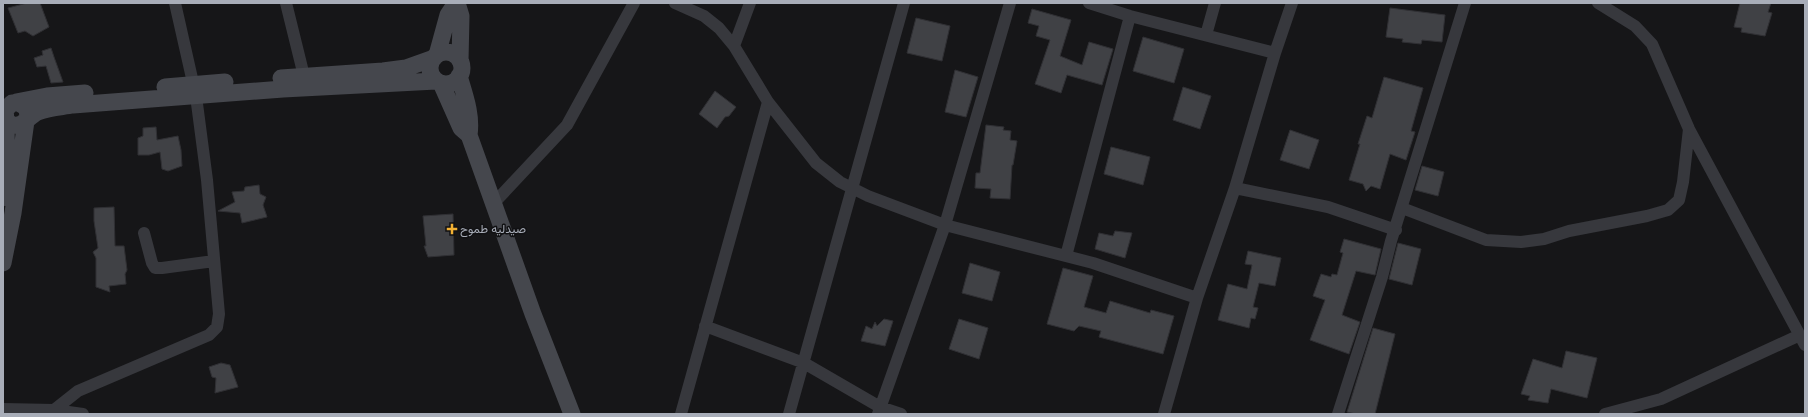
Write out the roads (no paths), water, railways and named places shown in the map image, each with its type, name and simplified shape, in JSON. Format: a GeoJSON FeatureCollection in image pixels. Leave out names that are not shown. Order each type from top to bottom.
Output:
{"type":"FeatureCollection","features":[{"type":"Feature","properties":{"kind":"street"},"geometry":{"type":"LineString","coordinates":[[54,410],[78,391],[209,335],[217,326],[218,314],[207,180],[195,90],[175,3]]}},
{"type":"Feature","properties":{"kind":"street"},"geometry":{"type":"LineString","coordinates":[[286,3],[304,76]]}},
{"type":"Feature","properties":{"kind":"street"},"geometry":{"type":"LineString","coordinates":[[457,3],[448,15],[436,56],[430,67],[430,72],[438,82],[461,128],[469,135]]}},
{"type":"Feature","properties":{"kind":"street"},"geometry":{"type":"LineString","coordinates":[[457,3],[461,16],[460,68],[471,124],[469,135],[533,314],[572,414]]}},
{"type":"Feature","properties":{"kind":"street"},"geometry":{"type":"LineString","coordinates":[[493,204],[566,125],[634,3]]}},
{"type":"Feature","properties":{"kind":"street"},"geometry":{"type":"LineString","coordinates":[[675,3],[704,16],[719,28],[734,46],[768,102],[816,162],[840,182],[868,196],[945,225],[972,230],[1093,262],[1197,298]]}},
{"type":"Feature","properties":{"kind":"street"},"geometry":{"type":"LineString","coordinates":[[734,46],[750,3]]}},
{"type":"Feature","properties":{"kind":"street"},"geometry":{"type":"LineString","coordinates":[[789,414],[904,3]]}},
{"type":"Feature","properties":{"kind":"street"},"geometry":{"type":"LineString","coordinates":[[879,410],[945,225],[1010,3]]}},
{"type":"Feature","properties":{"kind":"street"},"geometry":{"type":"LineString","coordinates":[[1089,3],[1130,16],[1275,53]]}},
{"type":"Feature","properties":{"kind":"street"},"geometry":{"type":"LineString","coordinates":[[1206,35],[1215,3]]}},
{"type":"Feature","properties":{"kind":"street"},"geometry":{"type":"LineString","coordinates":[[1164,414],[1197,298],[1235,188],[1275,53],[1292,3]]}},
{"type":"Feature","properties":{"kind":"street"},"geometry":{"type":"LineString","coordinates":[[1338,414],[1465,3]]}},
{"type":"Feature","properties":{"kind":"street"},"geometry":{"type":"LineString","coordinates":[[1598,3],[1635,26],[1652,44],[1688,129],[1802,340],[1661,399],[1605,414]]}},
{"type":"Feature","properties":{"kind":"street"},"geometry":{"type":"LineString","coordinates":[[1066,256],[1130,16]]}},
{"type":"Feature","properties":{"kind":"street"},"geometry":{"type":"LineString","coordinates":[[27,119],[39,112],[66,106],[304,76],[383,72],[406,68],[447,53],[452,54],[460,68]]}},
{"type":"Feature","properties":{"kind":"street"},"geometry":{"type":"LineString","coordinates":[[7,112],[47,96],[195,90],[283,89],[438,82],[452,83],[460,68]]}},
{"type":"Feature","properties":{"kind":"street"},"geometry":{"type":"LineString","coordinates":[[681,414],[768,102]]}},
{"type":"Feature","properties":{"kind":"street"},"geometry":{"type":"LineString","coordinates":[[3,263],[23,152],[28,111],[25,106],[7,112]]}},
{"type":"Feature","properties":{"kind":"street"},"geometry":{"type":"LineString","coordinates":[[7,112],[7,242]]}},
{"type":"Feature","properties":{"kind":"street"},"geometry":{"type":"LineString","coordinates":[[1402,208],[1486,240],[1521,242],[1544,239],[1569,231],[1647,216],[1668,210],[1679,200],[1683,182],[1688,129]]}},
{"type":"Feature","properties":{"kind":"street"},"geometry":{"type":"LineString","coordinates":[[1235,188],[1328,207],[1396,230]]}},
{"type":"Feature","properties":{"kind":"street"},"geometry":{"type":"LineString","coordinates":[[144,233],[152,263],[156,268],[214,261]]}},
{"type":"Feature","properties":{"kind":"street"},"geometry":{"type":"LineString","coordinates":[[705,326],[804,364],[879,410],[901,414]]}},
{"type":"Feature","properties":{"kind":"street"},"geometry":{"type":"LineString","coordinates":[[3,409],[54,410],[83,414]]}},
{"type":"Feature","properties":{"kind":"place","name":"صيدليه طموح"},"geometry":{"type":"Point","coordinates":[452,229]}}]}
